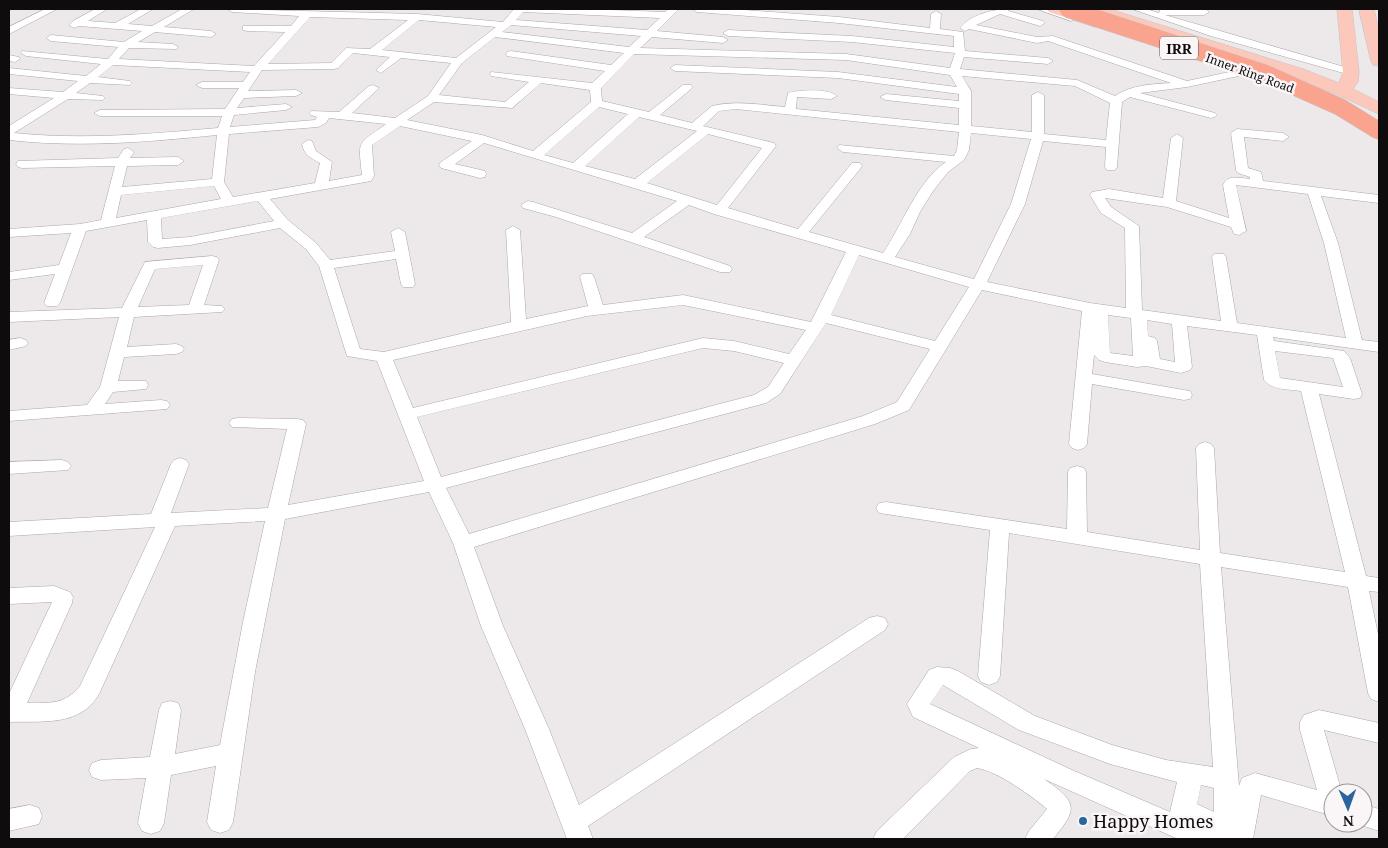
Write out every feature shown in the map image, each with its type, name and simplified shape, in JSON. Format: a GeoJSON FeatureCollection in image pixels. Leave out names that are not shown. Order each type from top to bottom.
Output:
{"type":"FeatureCollection","features":[{"type":"Feature","properties":{"kind":"highway"},"geometry":{"type":"LineString","coordinates":[[1068,9],[1271,75],[1340,107],[1379,131]]}},
{"type":"Feature","properties":{"kind":"highway"},"geometry":{"type":"LineString","coordinates":[[1084,9],[1272,70],[1333,95],[1379,121]]}},
{"type":"Feature","properties":{"kind":"main road","name":"Inner Ring Road"},"geometry":{"type":"LineString","coordinates":[[1054,9],[1273,79],[1311,96],[1369,130],[1379,139]]}},
{"type":"Feature","properties":{"kind":"main road","name":"Inner Ring Road"},"geometry":{"type":"LineString","coordinates":[[1094,9],[1266,62],[1321,76],[1348,79]]}},
{"type":"Feature","properties":{"kind":"main road"},"geometry":{"type":"LineString","coordinates":[[1345,9],[1348,79],[1376,105]]}},
{"type":"Feature","properties":{"kind":"main road"},"geometry":{"type":"LineString","coordinates":[[1366,9],[1379,61]]}},
{"type":"Feature","properties":{"kind":"main road"},"geometry":{"type":"LineString","coordinates":[[1311,96],[1348,79]]}},
{"type":"Feature","properties":{"kind":"main road"},"geometry":{"type":"LineString","coordinates":[[1337,111],[1376,105]]}},
{"type":"Feature","properties":{"kind":"street"},"geometry":{"type":"LineString","coordinates":[[9,31],[52,9]]}},
{"type":"Feature","properties":{"kind":"street"},"geometry":{"type":"LineString","coordinates":[[11,60],[102,9]]}},
{"type":"Feature","properties":{"kind":"street"},"geometry":{"type":"LineString","coordinates":[[116,26],[148,9]]}},
{"type":"Feature","properties":{"kind":"street"},"geometry":{"type":"LineString","coordinates":[[9,131],[65,96],[111,62],[126,45],[189,9]]}},
{"type":"Feature","properties":{"kind":"street"},"geometry":{"type":"LineString","coordinates":[[9,233],[80,228],[366,178],[368,176],[365,145],[432,98],[458,61],[507,24],[520,9],[671,12]]}},
{"type":"Feature","properties":{"kind":"street"},"geometry":{"type":"LineString","coordinates":[[697,9],[839,20],[959,34]]}},
{"type":"Feature","properties":{"kind":"street"},"geometry":{"type":"LineString","coordinates":[[1042,9],[1212,63],[1243,69]]}},
{"type":"Feature","properties":{"kind":"street"},"geometry":{"type":"LineString","coordinates":[[1138,9],[1348,79]]}},
{"type":"Feature","properties":{"kind":"street"},"geometry":{"type":"LineString","coordinates":[[1153,9],[1157,12],[1203,10],[1215,34]]}},
{"type":"Feature","properties":{"kind":"street"},"geometry":{"type":"LineString","coordinates":[[231,10],[264,10],[307,14],[351,12],[507,24],[568,26],[648,34],[852,39],[1048,61]]}},
{"type":"Feature","properties":{"kind":"street"},"geometry":{"type":"LineString","coordinates":[[886,259],[903,234],[913,212],[928,189],[944,169],[958,160],[963,150],[965,91],[954,72],[959,52],[959,34],[968,26],[1001,10],[1040,23]]}},
{"type":"Feature","properties":{"kind":"street"},"geometry":{"type":"LineString","coordinates":[[595,87],[634,51],[648,34],[671,12]]}},
{"type":"Feature","properties":{"kind":"street"},"geometry":{"type":"LineString","coordinates":[[229,202],[218,182],[223,132],[229,112],[258,68],[307,14]]}},
{"type":"Feature","properties":{"kind":"street"},"geometry":{"type":"LineString","coordinates":[[935,30],[936,14]]}},
{"type":"Feature","properties":{"kind":"street"},"geometry":{"type":"LineString","coordinates":[[373,52],[417,17]]}},
{"type":"Feature","properties":{"kind":"street"},"geometry":{"type":"LineString","coordinates":[[76,23],[211,34]]}},
{"type":"Feature","properties":{"kind":"street"},"geometry":{"type":"LineString","coordinates":[[968,26],[1037,40],[1049,38],[1186,84]]}},
{"type":"Feature","properties":{"kind":"street"},"geometry":{"type":"LineString","coordinates":[[247,28],[294,28]]}},
{"type":"Feature","properties":{"kind":"street"},"geometry":{"type":"LineString","coordinates":[[403,28],[420,29]]}},
{"type":"Feature","properties":{"kind":"street"},"geometry":{"type":"LineString","coordinates":[[473,34],[634,51],[846,58],[954,72],[1076,83],[1116,101]]}},
{"type":"Feature","properties":{"kind":"street"},"geometry":{"type":"LineString","coordinates":[[51,38],[173,47]]}},
{"type":"Feature","properties":{"kind":"street"},"geometry":{"type":"LineString","coordinates":[[284,39],[302,40]]}},
{"type":"Feature","properties":{"kind":"street"},"geometry":{"type":"LineString","coordinates":[[26,53],[111,62],[258,68],[334,66],[350,50],[458,61]]}},
{"type":"Feature","properties":{"kind":"street"},"geometry":{"type":"LineString","coordinates":[[511,54],[614,69]]}},
{"type":"Feature","properties":{"kind":"street"},"geometry":{"type":"LineString","coordinates":[[381,70],[399,55]]}},
{"type":"Feature","properties":{"kind":"street"},"geometry":{"type":"LineString","coordinates":[[675,68],[838,75],[965,91]]}},
{"type":"Feature","properties":{"kind":"street"},"geometry":{"type":"LineString","coordinates":[[1112,166],[1116,101],[1122,95],[1186,84],[1243,69]]}},
{"type":"Feature","properties":{"kind":"street"},"geometry":{"type":"LineString","coordinates":[[9,71],[126,83]]}},
{"type":"Feature","properties":{"kind":"street"},"geometry":{"type":"LineString","coordinates":[[495,74],[595,87]]}},
{"type":"Feature","properties":{"kind":"street"},"geometry":{"type":"LineString","coordinates":[[432,98],[508,106],[538,80]]}},
{"type":"Feature","properties":{"kind":"street"},"geometry":{"type":"LineString","coordinates":[[202,85],[246,85]]}},
{"type":"Feature","properties":{"kind":"street"},"geometry":{"type":"LineString","coordinates":[[595,87],[597,103]]}},
{"type":"Feature","properties":{"kind":"street"},"geometry":{"type":"LineString","coordinates":[[343,115],[373,88]]}},
{"type":"Feature","properties":{"kind":"street"},"geometry":{"type":"LineString","coordinates":[[652,116],[687,88]]}},
{"type":"Feature","properties":{"kind":"street"},"geometry":{"type":"LineString","coordinates":[[9,91],[99,98]]}},
{"type":"Feature","properties":{"kind":"street"},"geometry":{"type":"LineString","coordinates":[[240,95],[296,93]]}},
{"type":"Feature","properties":{"kind":"street"},"geometry":{"type":"LineString","coordinates":[[790,112],[792,95],[803,93],[831,96]]}},
{"type":"Feature","properties":{"kind":"street"},"geometry":{"type":"LineString","coordinates":[[1129,94],[1211,115]]}},
{"type":"Feature","properties":{"kind":"street"},"geometry":{"type":"LineString","coordinates":[[462,543],[869,420],[903,406],[978,285],[1018,204],[1038,136],[1038,95]]}},
{"type":"Feature","properties":{"kind":"street"},"geometry":{"type":"LineString","coordinates":[[886,97],[966,105]]}},
{"type":"Feature","properties":{"kind":"street"},"geometry":{"type":"LineString","coordinates":[[597,103],[770,146],[719,211]]}},
{"type":"Feature","properties":{"kind":"street"},"geometry":{"type":"LineString","coordinates":[[535,156],[597,103]]}},
{"type":"Feature","properties":{"kind":"street"},"geometry":{"type":"LineString","coordinates":[[637,184],[700,129],[716,108],[725,106],[1112,144]]}},
{"type":"Feature","properties":{"kind":"street"},"geometry":{"type":"LineString","coordinates":[[100,113],[229,112],[286,107]]}},
{"type":"Feature","properties":{"kind":"street"},"geometry":{"type":"LineString","coordinates":[[575,168],[637,112]]}},
{"type":"Feature","properties":{"kind":"street"},"geometry":{"type":"LineString","coordinates":[[9,114],[32,116]]}},
{"type":"Feature","properties":{"kind":"street"},"geometry":{"type":"LineString","coordinates":[[9,136],[57,141],[223,132],[318,123],[322,121],[320,114],[398,122],[482,139],[575,168],[637,184],[719,211],[978,285],[1095,308],[1230,327],[1265,338],[1338,354],[1342,358],[1355,392],[1354,394],[1350,395],[1281,384],[1272,380],[1265,338]]}},
{"type":"Feature","properties":{"kind":"street"},"geometry":{"type":"LineString","coordinates":[[1257,183],[1256,175],[1242,170],[1237,133],[1283,137]]}},
{"type":"Feature","properties":{"kind":"street"},"geometry":{"type":"LineString","coordinates":[[108,222],[122,161],[136,138]]}},
{"type":"Feature","properties":{"kind":"street"},"geometry":{"type":"LineString","coordinates":[[1169,203],[1177,138]]}},
{"type":"Feature","properties":{"kind":"street"},"geometry":{"type":"LineString","coordinates":[[480,174],[445,165],[482,139]]}},
{"type":"Feature","properties":{"kind":"street"},"geometry":{"type":"LineString","coordinates":[[22,164],[57,141]]}},
{"type":"Feature","properties":{"kind":"street"},"geometry":{"type":"LineString","coordinates":[[308,144],[311,154],[326,162],[322,187]]}},
{"type":"Feature","properties":{"kind":"street"},"geometry":{"type":"LineString","coordinates":[[843,148],[958,160]]}},
{"type":"Feature","properties":{"kind":"street"},"geometry":{"type":"LineString","coordinates":[[9,164],[178,161]]}},
{"type":"Feature","properties":{"kind":"street"},"geometry":{"type":"LineString","coordinates":[[801,234],[856,166]]}},
{"type":"Feature","properties":{"kind":"street"},"geometry":{"type":"LineString","coordinates":[[1095,308],[1102,355],[1140,362],[1139,314],[1132,226],[1105,210],[1098,202],[1097,195],[1109,193],[1169,203],[1238,228],[1229,185],[1231,181],[1379,199]]}},
{"type":"Feature","properties":{"kind":"street"},"geometry":{"type":"LineString","coordinates":[[116,192],[218,182]]}},
{"type":"Feature","properties":{"kind":"street"},"geometry":{"type":"LineString","coordinates":[[1313,191],[1332,243],[1355,344]]}},
{"type":"Feature","properties":{"kind":"street"},"geometry":{"type":"LineString","coordinates":[[261,196],[283,223],[311,246],[326,264],[353,353],[384,357],[518,325],[597,310],[683,300],[818,322],[940,347]]}},
{"type":"Feature","properties":{"kind":"street"},"geometry":{"type":"LineString","coordinates":[[633,238],[686,201]]}},
{"type":"Feature","properties":{"kind":"street"},"geometry":{"type":"LineString","coordinates":[[528,205],[561,214],[725,269]]}},
{"type":"Feature","properties":{"kind":"street"},"geometry":{"type":"LineString","coordinates":[[154,214],[155,242],[158,244],[190,241],[283,223]]}},
{"type":"Feature","properties":{"kind":"street"},"geometry":{"type":"LineString","coordinates":[[52,303],[80,228]]}},
{"type":"Feature","properties":{"kind":"street"},"geometry":{"type":"LineString","coordinates":[[513,230],[518,325]]}},
{"type":"Feature","properties":{"kind":"street"},"geometry":{"type":"LineString","coordinates":[[398,232],[408,284]]}},
{"type":"Feature","properties":{"kind":"street"},"geometry":{"type":"LineString","coordinates":[[9,529],[275,514],[435,485],[760,399],[774,390],[818,322],[854,250]]}},
{"type":"Feature","properties":{"kind":"street"},"geometry":{"type":"LineString","coordinates":[[326,264],[402,254]]}},
{"type":"Feature","properties":{"kind":"street"},"geometry":{"type":"LineString","coordinates":[[1219,257],[1230,327]]}},
{"type":"Feature","properties":{"kind":"street"},"geometry":{"type":"LineString","coordinates":[[92,410],[108,387],[128,312],[150,265],[212,260],[195,310]]}},
{"type":"Feature","properties":{"kind":"street"},"geometry":{"type":"LineString","coordinates":[[9,276],[64,269]]}},
{"type":"Feature","properties":{"kind":"street"},"geometry":{"type":"LineString","coordinates":[[587,278],[597,310]]}},
{"type":"Feature","properties":{"kind":"street"},"geometry":{"type":"LineString","coordinates":[[1078,444],[1084,378],[1095,308]]}},
{"type":"Feature","properties":{"kind":"street"},"geometry":{"type":"LineString","coordinates":[[9,317],[217,309]]}},
{"type":"Feature","properties":{"kind":"street"},"geometry":{"type":"LineString","coordinates":[[1139,314],[1152,363],[1181,368],[1184,367],[1184,364],[1178,320]]}},
{"type":"Feature","properties":{"kind":"street"},"geometry":{"type":"LineString","coordinates":[[1265,338],[1379,347]]}},
{"type":"Feature","properties":{"kind":"street"},"geometry":{"type":"LineString","coordinates":[[408,414],[703,343],[734,346],[793,360]]}},
{"type":"Feature","properties":{"kind":"street"},"geometry":{"type":"LineString","coordinates":[[118,352],[176,349]]}},
{"type":"Feature","properties":{"kind":"street"},"geometry":{"type":"LineString","coordinates":[[384,357],[435,485],[462,543],[492,626],[537,728],[576,830],[877,624]]}},
{"type":"Feature","properties":{"kind":"street"},"geometry":{"type":"LineString","coordinates":[[1084,378],[1184,395]]}},
{"type":"Feature","properties":{"kind":"street"},"geometry":{"type":"LineString","coordinates":[[108,387],[140,385]]}},
{"type":"Feature","properties":{"kind":"street"},"geometry":{"type":"LineString","coordinates":[[1309,388],[1357,580],[1379,693]]}},
{"type":"Feature","properties":{"kind":"street"},"geometry":{"type":"LineString","coordinates":[[9,416],[161,405]]}},
{"type":"Feature","properties":{"kind":"street"},"geometry":{"type":"LineString","coordinates":[[220,822],[229,753],[275,514],[297,424],[238,423]]}},
{"type":"Feature","properties":{"kind":"street"},"geometry":{"type":"LineString","coordinates":[[1205,448],[1210,556],[1226,779],[1222,837]]}},
{"type":"Feature","properties":{"kind":"street"},"geometry":{"type":"LineString","coordinates":[[9,596],[54,594],[63,597],[62,603],[10,712],[67,710],[79,704],[89,692],[163,521],[180,464]]}},
{"type":"Feature","properties":{"kind":"street"},"geometry":{"type":"LineString","coordinates":[[9,468],[62,466]]}},
{"type":"Feature","properties":{"kind":"street"},"geometry":{"type":"LineString","coordinates":[[1077,472],[1077,536]]}},
{"type":"Feature","properties":{"kind":"street"},"geometry":{"type":"LineString","coordinates":[[886,508],[1210,556],[1379,585]]}},
{"type":"Feature","properties":{"kind":"street"},"geometry":{"type":"LineString","coordinates":[[989,676],[1000,524]]}},
{"type":"Feature","properties":{"kind":"street"},"geometry":{"type":"LineString","coordinates":[[1222,837],[966,732],[921,710],[918,704],[937,676],[950,677],[1027,723],[1110,754],[1166,770],[1226,779]]}},
{"type":"Feature","properties":{"kind":"street"},"geometry":{"type":"LineString","coordinates":[[151,823],[170,710]]}},
{"type":"Feature","properties":{"kind":"street"},"geometry":{"type":"LineString","coordinates":[[1327,783],[1312,730],[1312,722],[1320,720],[1373,735]]}},
{"type":"Feature","properties":{"kind":"street"},"geometry":{"type":"LineString","coordinates":[[101,770],[160,768],[229,753]]}},
{"type":"Feature","properties":{"kind":"street"},"geometry":{"type":"LineString","coordinates":[[886,839],[962,764],[976,758],[984,759],[1004,768],[1059,805],[1059,814],[1038,839]]}},
{"type":"Feature","properties":{"kind":"street"},"geometry":{"type":"LineString","coordinates":[[1181,819],[1190,774]]}},
{"type":"Feature","properties":{"kind":"street"},"geometry":{"type":"LineString","coordinates":[[1222,837],[1251,785],[1255,783],[1259,782],[1323,803]]}},
{"type":"Feature","properties":{"kind":"place","name":"Happy Homes"},"geometry":{"type":"Point","coordinates":[1083,821]}}]}
